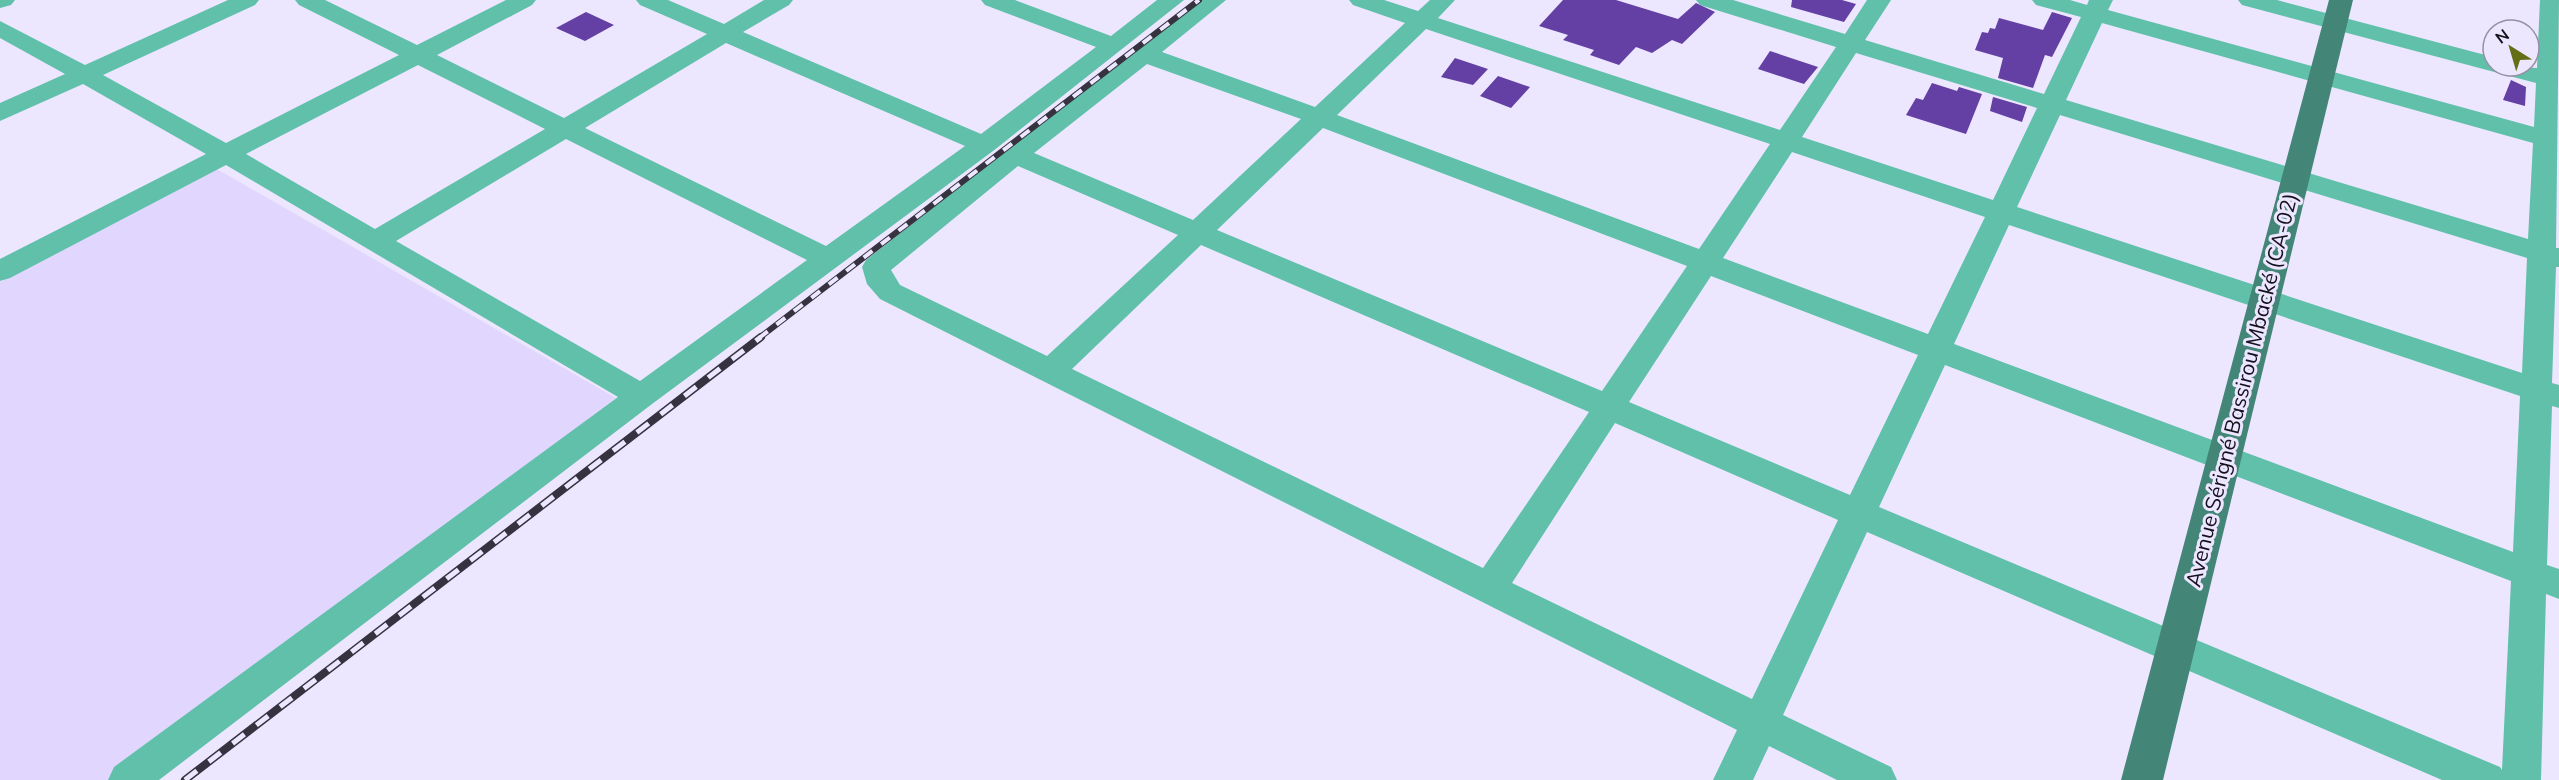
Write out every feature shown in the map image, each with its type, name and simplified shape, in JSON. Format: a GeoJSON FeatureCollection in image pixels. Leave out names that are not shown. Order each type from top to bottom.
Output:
{"type":"FeatureCollection","features":[{"type":"Feature","properties":{"kind":"main road","name":"Avenue Sérigné Bassirou Mbacké (CA-02)"},"geometry":{"type":"LineString","coordinates":[[2142,780],[2338,11]]}},
{"type":"Feature","properties":{"kind":"street"},"geometry":{"type":"LineString","coordinates":[[0,113],[247,0]]}},
{"type":"Feature","properties":{"kind":"street"},"geometry":{"type":"LineString","coordinates":[[307,0],[828,259]]}},
{"type":"Feature","properties":{"kind":"street"},"geometry":{"type":"LineString","coordinates":[[4,264],[225,154],[524,0]]}},
{"type":"Feature","properties":{"kind":"street"},"geometry":{"type":"LineString","coordinates":[[648,0],[984,145]]}},
{"type":"Feature","properties":{"kind":"street"},"geometry":{"type":"LineString","coordinates":[[373,242],[782,0]]}},
{"type":"Feature","properties":{"kind":"street"},"geometry":{"type":"LineString","coordinates":[[993,0],[1114,45]]}},
{"type":"Feature","properties":{"kind":"street"},"geometry":{"type":"LineString","coordinates":[[128,780],[641,396],[984,145],[1172,0]]}},
{"type":"Feature","properties":{"kind":"street"},"geometry":{"type":"LineString","coordinates":[[1214,0],[876,267],[882,284],[890,292],[1877,780]]}},
{"type":"Feature","properties":{"kind":"street"},"geometry":{"type":"LineString","coordinates":[[1361,0],[2548,393]]}},
{"type":"Feature","properties":{"kind":"street"},"geometry":{"type":"LineString","coordinates":[[1051,371],[1443,0]]}},
{"type":"Feature","properties":{"kind":"street"},"geometry":{"type":"LineString","coordinates":[[1708,0],[2550,255]]}},
{"type":"Feature","properties":{"kind":"street"},"geometry":{"type":"LineString","coordinates":[[1489,588],[1879,0]]}},
{"type":"Feature","properties":{"kind":"street"},"geometry":{"type":"LineString","coordinates":[[2044,0],[2097,7],[2322,77],[2553,140]]}},
{"type":"Feature","properties":{"kind":"street"},"geometry":{"type":"LineString","coordinates":[[2250,0],[2338,11],[2481,60]]}},
{"type":"Feature","properties":{"kind":"street"},"geometry":{"type":"LineString","coordinates":[[2521,780],[2529,573],[2548,393],[2554,80],[2552,0]]}},
{"type":"Feature","properties":{"kind":"street"},"geometry":{"type":"LineString","coordinates":[[1734,780],[2053,105],[2097,7]]}},
{"type":"Feature","properties":{"kind":"street"},"geometry":{"type":"LineString","coordinates":[[7,38],[83,75],[225,154],[641,396]]}},
{"type":"Feature","properties":{"kind":"street"},"geometry":{"type":"LineString","coordinates":[[1146,55],[1319,117],[2559,584]]}},
{"type":"Feature","properties":{"kind":"street"},"geometry":{"type":"LineString","coordinates":[[1015,155],[2486,780]]}},
{"type":"Feature","properties":{"kind":"shaded area"},"geometry":{"type":"Polygon","coordinates":[[[215,168],[616,398],[109,780],[0,780],[0,282],[215,168]]]}},
{"type":"Feature","properties":{"kind":"building"},"geometry":{"type":"Polygon","coordinates":[[[1563,0],[1616,0],[1678,19],[1696,3],[1715,12],[1682,44],[1672,40],[1652,53],[1636,47],[1619,65],[1590,55],[1594,50],[1563,40],[1568,35],[1539,26],[1563,0]]]}},
{"type":"Feature","properties":{"kind":"building"},"geometry":{"type":"Polygon","coordinates":[[[1792,0],[1842,0],[1856,4],[1844,22],[1791,7],[1792,0]]]}},
{"type":"Feature","properties":{"kind":"building"},"geometry":{"type":"Polygon","coordinates":[[[586,12],[614,25],[585,41],[556,28],[586,12]]]}},
{"type":"Feature","properties":{"kind":"building"},"geometry":{"type":"Polygon","coordinates":[[[2052,12],[2072,18],[2052,57],[2045,55],[2033,88],[1998,78],[2003,58],[1975,50],[1982,32],[1988,33],[1990,28],[1995,29],[1999,18],[2043,30],[2052,12]]]}},
{"type":"Feature","properties":{"kind":"building"},"geometry":{"type":"Polygon","coordinates":[[[1770,51],[1818,67],[1804,84],[1758,69],[1770,51]]]}},
{"type":"Feature","properties":{"kind":"building"},"geometry":{"type":"Polygon","coordinates":[[[1455,58],[1488,69],[1473,85],[1441,77],[1455,58]]]}},
{"type":"Feature","properties":{"kind":"building"},"geometry":{"type":"Polygon","coordinates":[[[1498,76],[1530,87],[1511,108],[1480,96],[1498,76]]]}},
{"type":"Feature","properties":{"kind":"building"},"geometry":{"type":"Polygon","coordinates":[[[2511,80],[2526,87],[2525,106],[2503,100],[2511,80]]]}},
{"type":"Feature","properties":{"kind":"building"},"geometry":{"type":"Polygon","coordinates":[[[1932,83],[1957,91],[1959,87],[1982,94],[1966,134],[1906,115],[1916,98],[1923,100],[1932,83]]]}},
{"type":"Feature","properties":{"kind":"building"},"geometry":{"type":"Polygon","coordinates":[[[1993,97],[2027,107],[2022,122],[1990,111],[1993,97]]]}},
{"type":"Feature","properties":{"kind":"railway"},"geometry":{"type":"LineString","coordinates":[[759,338],[1199,0]]}},
{"type":"Feature","properties":{"kind":"railway"},"geometry":{"type":"LineString","coordinates":[[185,780],[761,337]]}}]}
